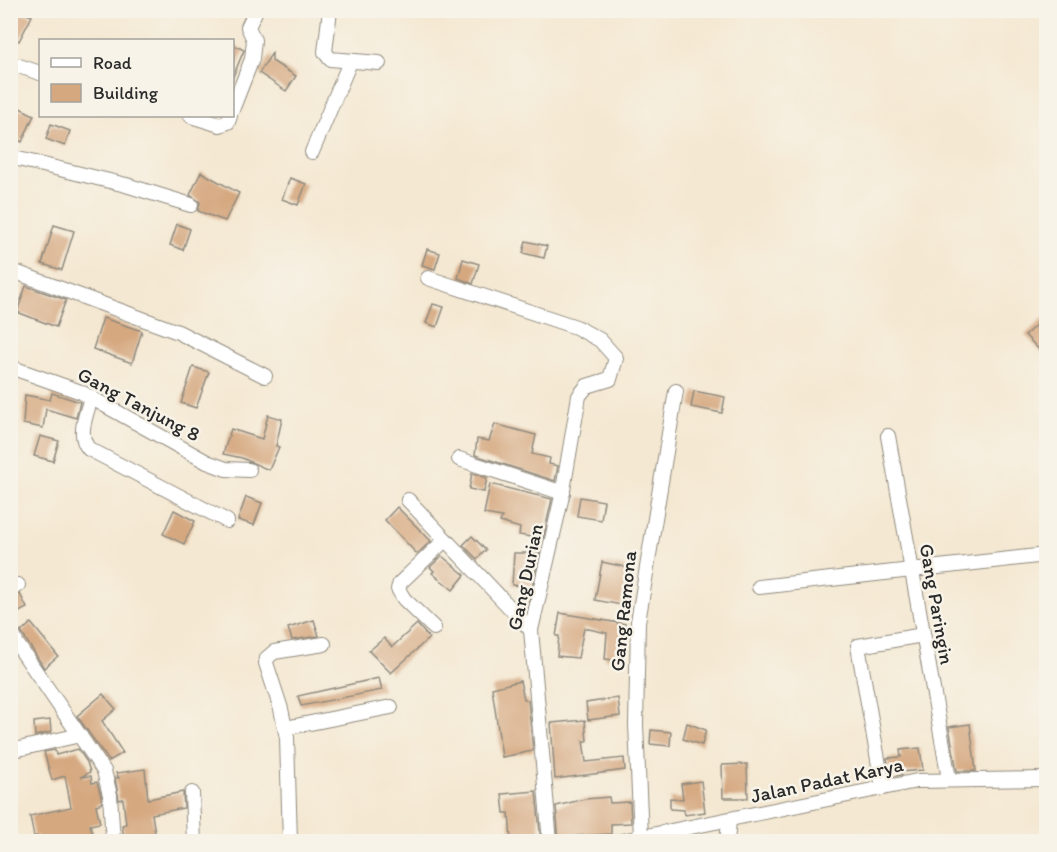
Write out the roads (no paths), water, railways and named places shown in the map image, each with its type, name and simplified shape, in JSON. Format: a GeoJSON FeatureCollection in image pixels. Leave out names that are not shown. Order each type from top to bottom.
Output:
{"type":"FeatureCollection","features":[{"type":"Feature","properties":{"kind":"street"},"geometry":{"type":"LineString","coordinates":[[234,105],[252,59],[254,40],[248,27],[256,10]]}},
{"type":"Feature","properties":{"kind":"street"},"geometry":{"type":"LineString","coordinates":[[330,10],[325,52],[330,59],[379,63]]}},
{"type":"Feature","properties":{"kind":"street"},"geometry":{"type":"LineString","coordinates":[[312,152],[350,62]]}},
{"type":"Feature","properties":{"kind":"street"},"geometry":{"type":"LineString","coordinates":[[10,63],[39,73]]}},
{"type":"Feature","properties":{"kind":"street"},"geometry":{"type":"LineString","coordinates":[[193,117],[220,125],[228,122],[230,117]]}},
{"type":"Feature","properties":{"kind":"street"},"geometry":{"type":"LineString","coordinates":[[10,157],[126,185],[191,205]]}},
{"type":"Feature","properties":{"kind":"street"},"geometry":{"type":"LineString","coordinates":[[10,270],[178,332],[265,376]]}},
{"type":"Feature","properties":{"kind":"street","name":"Gang Durian"},"geometry":{"type":"LineString","coordinates":[[428,278],[557,320],[592,336],[607,346],[616,358],[610,379],[591,384],[581,392],[563,493],[531,630],[550,842]]}},
{"type":"Feature","properties":{"kind":"street","name":"Gang Tanjung 8"},"geometry":{"type":"LineString","coordinates":[[10,367],[71,387],[207,462],[226,469],[249,470]]}},
{"type":"Feature","properties":{"kind":"street","name":"Gang Ramona"},"geometry":{"type":"LineString","coordinates":[[641,837],[636,725],[638,622],[676,391]]}},
{"type":"Feature","properties":{"kind":"street"},"geometry":{"type":"LineString","coordinates":[[91,397],[82,435],[83,443],[89,449],[227,520]]}},
{"type":"Feature","properties":{"kind":"street","name":"Gang Paringin"},"geometry":{"type":"LineString","coordinates":[[888,436],[948,779]]}},
{"type":"Feature","properties":{"kind":"street"},"geometry":{"type":"LineString","coordinates":[[459,459],[563,493]]}},
{"type":"Feature","properties":{"kind":"street"},"geometry":{"type":"LineString","coordinates":[[408,500],[531,630]]}},
{"type":"Feature","properties":{"kind":"street"},"geometry":{"type":"LineString","coordinates":[[434,628],[398,589],[400,583],[445,540]]}},
{"type":"Feature","properties":{"kind":"street"},"geometry":{"type":"LineString","coordinates":[[759,587],[1047,555]]}},
{"type":"Feature","properties":{"kind":"street"},"geometry":{"type":"LineString","coordinates":[[10,628],[14,644],[104,771],[110,795],[113,842]]}},
{"type":"Feature","properties":{"kind":"street"},"geometry":{"type":"LineString","coordinates":[[883,788],[858,646],[923,635]]}},
{"type":"Feature","properties":{"kind":"street"},"geometry":{"type":"LineString","coordinates":[[290,842],[285,728],[281,710],[266,670],[267,658],[274,652],[324,644]]}},
{"type":"Feature","properties":{"kind":"street"},"geometry":{"type":"LineString","coordinates":[[285,728],[391,707]]}},
{"type":"Feature","properties":{"kind":"street"},"geometry":{"type":"LineString","coordinates":[[10,751],[80,735]]}},
{"type":"Feature","properties":{"kind":"street","name":"Jalan Padat Karya"},"geometry":{"type":"LineString","coordinates":[[617,842],[917,781],[1047,779]]}},
{"type":"Feature","properties":{"kind":"street"},"geometry":{"type":"LineString","coordinates":[[192,793],[194,842]]}},
{"type":"Feature","properties":{"kind":"street"},"geometry":{"type":"LineString","coordinates":[[727,842],[729,821]]}}]}
